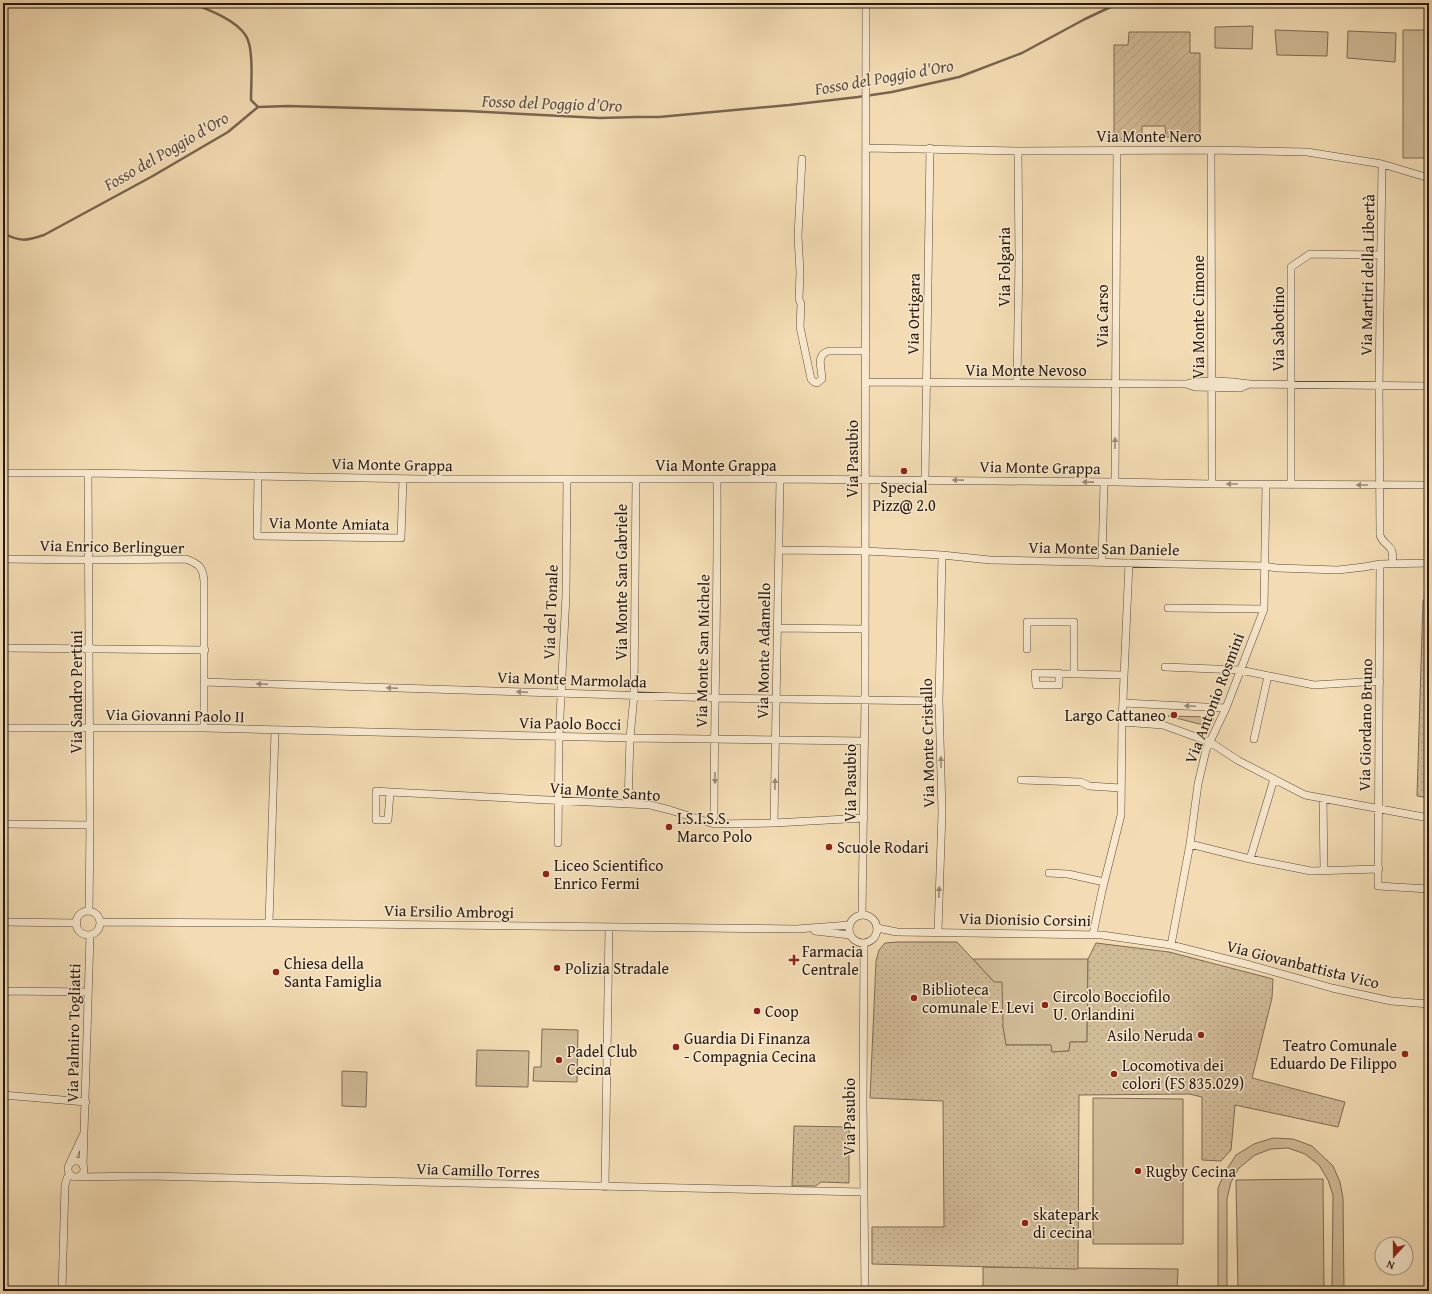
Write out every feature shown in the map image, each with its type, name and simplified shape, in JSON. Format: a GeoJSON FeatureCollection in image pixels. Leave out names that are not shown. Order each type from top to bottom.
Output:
{"type":"FeatureCollection","features":[{"type":"Feature","properties":{"kind":"street","name":"Via Pasubio"},"geometry":{"type":"LineString","coordinates":[[862,915],[865,740],[866,3]]}},
{"type":"Feature","properties":{"kind":"street","name":"Via Monte Nero"},"geometry":{"type":"LineString","coordinates":[[866,148],[930,148],[1018,151],[1211,150],[1307,152],[1382,164],[1429,178]]}},
{"type":"Feature","properties":{"kind":"street","name":"Via Ortigara"},"geometry":{"type":"LineString","coordinates":[[925,480],[930,148]]}},
{"type":"Feature","properties":{"kind":"street","name":"Via Carso"},"geometry":{"type":"LineString","coordinates":[[1115,482],[1117,150]]}},
{"type":"Feature","properties":{"kind":"street","name":"Via Monte Cimone"},"geometry":{"type":"LineString","coordinates":[[1211,150],[1212,484]]}},
{"type":"Feature","properties":{"kind":"street","name":"Via Folgaria"},"geometry":{"type":"LineString","coordinates":[[1017,383],[1019,258],[1018,151]]}},
{"type":"Feature","properties":{"kind":"street"},"geometry":{"type":"LineString","coordinates":[[802,159],[798,236],[800,272],[799,294],[801,304],[800,327],[811,379],[817,383],[822,379],[820,358],[824,352],[866,351]]}},
{"type":"Feature","properties":{"kind":"street","name":"Via Martiri della Libertà"},"geometry":{"type":"LineString","coordinates":[[1382,164],[1379,386],[1380,535],[1381,540],[1389,546],[1392,551],[1393,564]]}},
{"type":"Feature","properties":{"kind":"street","name":"Via Sabotino"},"geometry":{"type":"LineString","coordinates":[[1292,485],[1291,266],[1310,254],[1381,255]]}},
{"type":"Feature","properties":{"kind":"street","name":"Via Monte Nevoso"},"geometry":{"type":"LineString","coordinates":[[866,382],[1186,384],[1195,387],[1240,382],[1249,384],[1429,386]]}},
{"type":"Feature","properties":{"kind":"street","name":"Via Monte Grappa"},"geometry":{"type":"LineString","coordinates":[[3,473],[88,473],[402,479],[780,479],[1292,485],[1429,485]]}},
{"type":"Feature","properties":{"kind":"street","name":"Via Sandro Pertini"},"geometry":{"type":"LineString","coordinates":[[88,473],[90,728],[89,911]]}},
{"type":"Feature","properties":{"kind":"street","name":"Via Monte Amiata"},"geometry":{"type":"LineString","coordinates":[[258,476],[257,536],[401,538],[402,479]]}},
{"type":"Feature","properties":{"kind":"street","name":"Via del Tonale"},"geometry":{"type":"LineString","coordinates":[[558,843],[559,736],[566,594],[567,479]]}},
{"type":"Feature","properties":{"kind":"street","name":"Via Monte San Michele"},"geometry":{"type":"LineString","coordinates":[[714,824],[718,566],[717,479]]}},
{"type":"Feature","properties":{"kind":"street","name":"Via Monte Adamello"},"geometry":{"type":"LineString","coordinates":[[774,823],[780,479]]}},
{"type":"Feature","properties":{"kind":"street","name":"Via Monte San Gabriele"},"geometry":{"type":"LineString","coordinates":[[628,804],[630,738],[634,695],[636,480]]}},
{"type":"Feature","properties":{"kind":"street"},"geometry":{"type":"LineString","coordinates":[[1102,562],[1104,482]]}},
{"type":"Feature","properties":{"kind":"street","name":"Via Antonio Rosmini"},"geometry":{"type":"LineString","coordinates":[[1171,945],[1190,844],[1198,784],[1206,750],[1226,708],[1264,609],[1266,484]]}},
{"type":"Feature","properties":{"kind":"street","name":"Via Monte San Daniele"},"geometry":{"type":"LineString","coordinates":[[779,550],[865,551],[942,555],[990,560],[1264,566],[1278,568],[1338,570],[1380,564],[1429,564]]}},
{"type":"Feature","properties":{"kind":"street","name":"Via Monte Cristallo"},"geometry":{"type":"LineString","coordinates":[[938,931],[942,812],[939,701],[942,555]]}},
{"type":"Feature","properties":{"kind":"street","name":"Via Enrico Berlinguer"},"geometry":{"type":"LineString","coordinates":[[3,558],[89,560],[186,559],[196,563],[203,571],[204,581],[204,728]]}},
{"type":"Feature","properties":{"kind":"street"},"geometry":{"type":"LineString","coordinates":[[1094,934],[1104,882],[1121,815],[1122,722],[1129,563]]}},
{"type":"Feature","properties":{"kind":"street","name":"Via Giordano Bruno"},"geometry":{"type":"LineString","coordinates":[[1380,564],[1378,886],[1429,889]]}},
{"type":"Feature","properties":{"kind":"street"},"geometry":{"type":"LineString","coordinates":[[1168,608],[1264,609]]}},
{"type":"Feature","properties":{"kind":"street"},"geometry":{"type":"LineString","coordinates":[[1026,649],[1027,622],[1074,622],[1074,674]]}},
{"type":"Feature","properties":{"kind":"street"},"geometry":{"type":"LineString","coordinates":[[777,628],[865,629]]}},
{"type":"Feature","properties":{"kind":"street"},"geometry":{"type":"LineString","coordinates":[[3,648],[205,650]]}},
{"type":"Feature","properties":{"kind":"street"},"geometry":{"type":"LineString","coordinates":[[1165,667],[1240,670],[1314,685],[1380,681]]}},
{"type":"Feature","properties":{"kind":"street"},"geometry":{"type":"LineString","coordinates":[[1059,673],[1124,675]]}},
{"type":"Feature","properties":{"kind":"street"},"geometry":{"type":"LineString","coordinates":[[1254,739],[1268,676]]}},
{"type":"Feature","properties":{"kind":"street","name":"Via Monte Marmolada"},"geometry":{"type":"LineString","coordinates":[[204,682],[776,700],[939,701]]}},
{"type":"Feature","properties":{"kind":"street"},"geometry":{"type":"LineString","coordinates":[[1123,703],[1226,708]]}},
{"type":"Feature","properties":{"kind":"street"},"geometry":{"type":"LineString","coordinates":[[1122,722],[1163,725],[1210,742],[1239,761],[1305,796],[1429,818]]}},
{"type":"Feature","properties":{"kind":"street","name":"Via Giovanni Paolo II"},"geometry":{"type":"LineString","coordinates":[[3,728],[204,728],[275,731]]}},
{"type":"Feature","properties":{"kind":"street"},"geometry":{"type":"LineString","coordinates":[[269,923],[275,731]]}},
{"type":"Feature","properties":{"kind":"street","name":"Via Paolo Bocci"},"geometry":{"type":"LineString","coordinates":[[275,731],[630,738],[865,740]]}},
{"type":"Feature","properties":{"kind":"street"},"geometry":{"type":"LineString","coordinates":[[1250,859],[1274,779]]}},
{"type":"Feature","properties":{"kind":"street"},"geometry":{"type":"LineString","coordinates":[[1022,780],[1081,782],[1089,786],[1121,788]]}},
{"type":"Feature","properties":{"kind":"street","name":"Via Monte Santo"},"geometry":{"type":"LineString","coordinates":[[390,792],[650,805],[714,824],[774,823],[864,818]]}},
{"type":"Feature","properties":{"kind":"street"},"geometry":{"type":"LineString","coordinates":[[1323,799],[1324,871]]}},
{"type":"Feature","properties":{"kind":"street"},"geometry":{"type":"LineString","coordinates":[[3,824],[90,825]]}},
{"type":"Feature","properties":{"kind":"street"},"geometry":{"type":"LineString","coordinates":[[1190,844],[1250,859],[1311,871],[1379,869]]}},
{"type":"Feature","properties":{"kind":"street"},"geometry":{"type":"LineString","coordinates":[[1049,873],[1068,874],[1104,882]]}},
{"type":"Feature","properties":{"kind":"street"},"geometry":{"type":"LineString","coordinates":[[89,911],[95,914],[100,922],[99,929],[90,935],[82,933],[79,930],[77,923],[79,916],[89,911]]}},
{"type":"Feature","properties":{"kind":"street"},"geometry":{"type":"LineString","coordinates":[[862,915],[869,917],[874,921],[877,928],[876,935],[871,940],[864,943],[858,942],[850,935],[850,925],[852,920],[862,915]]}},
{"type":"Feature","properties":{"kind":"street"},"geometry":{"type":"LineString","coordinates":[[3,922],[77,923]]}},
{"type":"Feature","properties":{"kind":"street","name":"Via Ersilio Ambrogi"},"geometry":{"type":"LineString","coordinates":[[100,922],[797,929],[850,925]]}},
{"type":"Feature","properties":{"kind":"street"},"geometry":{"type":"LineString","coordinates":[[605,1187],[609,927]]}},
{"type":"Feature","properties":{"kind":"street","name":"Via Dionisio Corsini"},"geometry":{"type":"LineString","coordinates":[[877,928],[897,932],[938,931],[1094,934],[1171,945]]}},
{"type":"Feature","properties":{"kind":"street","name":"Via Ersilio Ambrogi"},"geometry":{"type":"LineString","coordinates":[[797,929],[850,935]]}},
{"type":"Feature","properties":{"kind":"street","name":"Via Palmiro Togliatti"},"geometry":{"type":"LineString","coordinates":[[84,1168],[90,935]]}},
{"type":"Feature","properties":{"kind":"street","name":"Via Pasubio"},"geometry":{"type":"LineString","coordinates":[[864,943],[863,1104],[865,1291]]}},
{"type":"Feature","properties":{"kind":"street","name":"Via Giovanbattista Vico"},"geometry":{"type":"LineString","coordinates":[[1171,945],[1332,988],[1391,1001],[1429,1004]]}},
{"type":"Feature","properties":{"kind":"street"},"geometry":{"type":"LineString","coordinates":[[3,996],[8,991],[88,992]]}},
{"type":"Feature","properties":{"kind":"street"},"geometry":{"type":"LineString","coordinates":[[3,1095],[86,1102]]}},
{"type":"Feature","properties":{"kind":"street","name":"Via Palmiro Togliatti"},"geometry":{"type":"LineString","coordinates":[[70,1163],[84,1132]]}},
{"type":"Feature","properties":{"kind":"street"},"geometry":{"type":"LineString","coordinates":[[70,1175],[67,1168],[70,1163],[78,1161],[91,1176]]}},
{"type":"Feature","properties":{"kind":"street"},"geometry":{"type":"LineString","coordinates":[[70,1175],[78,1177],[82,1174],[84,1168]]}},
{"type":"Feature","properties":{"kind":"street"},"geometry":{"type":"LineString","coordinates":[[62,1291],[65,1185],[67,1178],[70,1175]]}},
{"type":"Feature","properties":{"kind":"street","name":"Via Camillo Torres"},"geometry":{"type":"LineString","coordinates":[[78,1177],[147,1176],[864,1192]]}},
{"type":"Feature","properties":{"kind":"shaded area"},"geometry":{"type":"Polygon","coordinates":[[[1253,26],[1252,49],[1215,48],[1215,27],[1253,26]]]}},
{"type":"Feature","properties":{"kind":"shaded area"},"geometry":{"type":"Polygon","coordinates":[[[1275,30],[1328,32],[1327,56],[1277,55],[1275,30]]]}},
{"type":"Feature","properties":{"kind":"shaded area"},"geometry":{"type":"Polygon","coordinates":[[[1403,30],[1429,30],[1429,158],[1403,158],[1403,30]]]}},
{"type":"Feature","properties":{"kind":"shaded area"},"geometry":{"type":"Polygon","coordinates":[[[1348,31],[1396,33],[1395,62],[1347,58],[1348,31]]]}},
{"type":"Feature","properties":{"kind":"shaded area"},"geometry":{"type":"Polygon","coordinates":[[[1129,32],[1190,32],[1190,53],[1200,53],[1200,135],[1191,135],[1191,140],[1177,140],[1176,137],[1166,137],[1165,126],[1142,126],[1142,140],[1114,140],[1114,45],[1128,45],[1129,32]]]}},
{"type":"Feature","properties":{"kind":"shaded area"},"geometry":{"type":"Polygon","coordinates":[[[1423,600],[1429,600],[1429,798],[1417,796],[1423,600]]]}},
{"type":"Feature","properties":{"kind":"shaded area"},"geometry":{"type":"Polygon","coordinates":[[[1168,716],[1212,717],[1214,719],[1210,726],[1207,726],[1168,716]]]}},
{"type":"Feature","properties":{"kind":"shaded area"},"geometry":{"type":"Polygon","coordinates":[[[957,942],[994,982],[1002,982],[1003,1027],[1006,1045],[1051,1045],[1052,1052],[1069,1051],[1070,1042],[1087,1042],[1088,959],[1096,943],[1169,952],[1273,979],[1272,998],[1252,1078],[1345,1102],[1338,1127],[1235,1105],[1231,1150],[1221,1161],[1202,1160],[1202,1097],[1189,1094],[1079,1095],[1078,1269],[872,1264],[872,1227],[944,1227],[943,1101],[870,1098],[876,961],[879,950],[885,943],[957,942]]]}},
{"type":"Feature","properties":{"kind":"shaded area","name":"Circolo Bocciofilo U. Orlandini"},"geometry":{"type":"Polygon","coordinates":[[[973,959],[1088,959],[1087,1042],[1070,1042],[1069,1051],[1051,1052],[1051,1045],[1006,1045],[994,982],[973,959]]]}},
{"type":"Feature","properties":{"kind":"shaded area","name":"Padel Club Cecina"},"geometry":{"type":"Polygon","coordinates":[[[542,1029],[578,1030],[577,1082],[533,1081],[534,1067],[541,1067],[542,1029]]]}},
{"type":"Feature","properties":{"kind":"shaded area"},"geometry":{"type":"Polygon","coordinates":[[[477,1050],[529,1051],[528,1087],[476,1086],[477,1050]]]}},
{"type":"Feature","properties":{"kind":"shaded area"},"geometry":{"type":"Polygon","coordinates":[[[342,1071],[367,1072],[366,1107],[342,1106],[342,1071]]]}},
{"type":"Feature","properties":{"kind":"shaded area","name":"Rugby Cecina"},"geometry":{"type":"Polygon","coordinates":[[[1093,1098],[1183,1099],[1183,1244],[1093,1244],[1093,1098]]]}},
{"type":"Feature","properties":{"kind":"shaded area"},"geometry":{"type":"Polygon","coordinates":[[[794,1126],[849,1127],[849,1183],[821,1182],[816,1186],[792,1186],[794,1126]]]}},
{"type":"Feature","properties":{"kind":"shaded area"},"geometry":{"type":"Polygon","coordinates":[[[1273,1138],[1293,1139],[1312,1146],[1333,1166],[1340,1182],[1343,1198],[1344,1291],[1332,1291],[1333,1195],[1328,1180],[1319,1165],[1305,1154],[1288,1148],[1271,1149],[1255,1155],[1239,1168],[1231,1182],[1227,1199],[1227,1291],[1218,1291],[1218,1188],[1225,1172],[1236,1155],[1254,1144],[1273,1138]]]}},
{"type":"Feature","properties":{"kind":"shaded area"},"geometry":{"type":"Polygon","coordinates":[[[1323,1179],[1324,1291],[1238,1291],[1236,1180],[1323,1179]]]}},
{"type":"Feature","properties":{"kind":"shaded area"},"geometry":{"type":"Polygon","coordinates":[[[983,1267],[1178,1269],[1177,1291],[983,1291],[983,1267]]]}},
{"type":"Feature","properties":{"kind":"waterway"},"geometry":{"type":"LineString","coordinates":[[191,3],[229,20],[242,30],[246,36],[249,42],[251,57],[251,100],[258,107]]}},
{"type":"Feature","properties":{"kind":"waterway","name":"Fosso del Poggio d'Oro"},"geometry":{"type":"LineString","coordinates":[[3,233],[23,240],[44,235],[151,177],[228,132],[258,107],[288,106],[467,111],[600,118],[659,117],[858,97],[892,92],[959,77],[1022,53],[1085,19],[1119,3]]}},
{"type":"Feature","properties":{"kind":"place","name":"Special Pizz@ 2.0"},"geometry":{"type":"Point","coordinates":[904,471]}},
{"type":"Feature","properties":{"kind":"place","name":"Largo Cattaneo"},"geometry":{"type":"Point","coordinates":[1174,715]}},
{"type":"Feature","properties":{"kind":"place","name":"I.S.I.S.S. Marco Polo"},"geometry":{"type":"Point","coordinates":[669,827]}},
{"type":"Feature","properties":{"kind":"place","name":"Scuole Rodari"},"geometry":{"type":"Point","coordinates":[829,847]}},
{"type":"Feature","properties":{"kind":"place","name":"Liceo Scientifico Enrico Fermi"},"geometry":{"type":"Point","coordinates":[546,874]}},
{"type":"Feature","properties":{"kind":"place","name":"Farmacia Centrale"},"geometry":{"type":"Point","coordinates":[794,960]}},
{"type":"Feature","properties":{"kind":"place","name":"Polizia Stradale"},"geometry":{"type":"Point","coordinates":[557,968]}},
{"type":"Feature","properties":{"kind":"place","name":"Chiesa della Santa Famiglia"},"geometry":{"type":"Point","coordinates":[276,972]}},
{"type":"Feature","properties":{"kind":"place","name":"Biblioteca comunale E. Levi"},"geometry":{"type":"Point","coordinates":[914,998]}},
{"type":"Feature","properties":{"kind":"place","name":"Circolo Bocciofilo U. Orlandini"},"geometry":{"type":"Point","coordinates":[1045,1005]}},
{"type":"Feature","properties":{"kind":"place","name":"Coop"},"geometry":{"type":"Point","coordinates":[757,1011]}},
{"type":"Feature","properties":{"kind":"place","name":"Asilo Neruda"},"geometry":{"type":"Point","coordinates":[1201,1035]}},
{"type":"Feature","properties":{"kind":"place","name":"Guardia Di Finanza - Compagnia Cecina"},"geometry":{"type":"Point","coordinates":[676,1047]}},
{"type":"Feature","properties":{"kind":"place","name":"Teatro Comunale Eduardo De Filippo"},"geometry":{"type":"Point","coordinates":[1405,1054]}},
{"type":"Feature","properties":{"kind":"place","name":"Padel Club Cecina"},"geometry":{"type":"Point","coordinates":[559,1060]}},
{"type":"Feature","properties":{"kind":"place","name":"Locomotiva dei colori (FS 835.029)"},"geometry":{"type":"Point","coordinates":[1114,1074]}},
{"type":"Feature","properties":{"kind":"place","name":"Rugby Cecina"},"geometry":{"type":"Point","coordinates":[1138,1171]}},
{"type":"Feature","properties":{"kind":"place","name":"skatepark di cecina"},"geometry":{"type":"Point","coordinates":[1025,1223]}}]}
